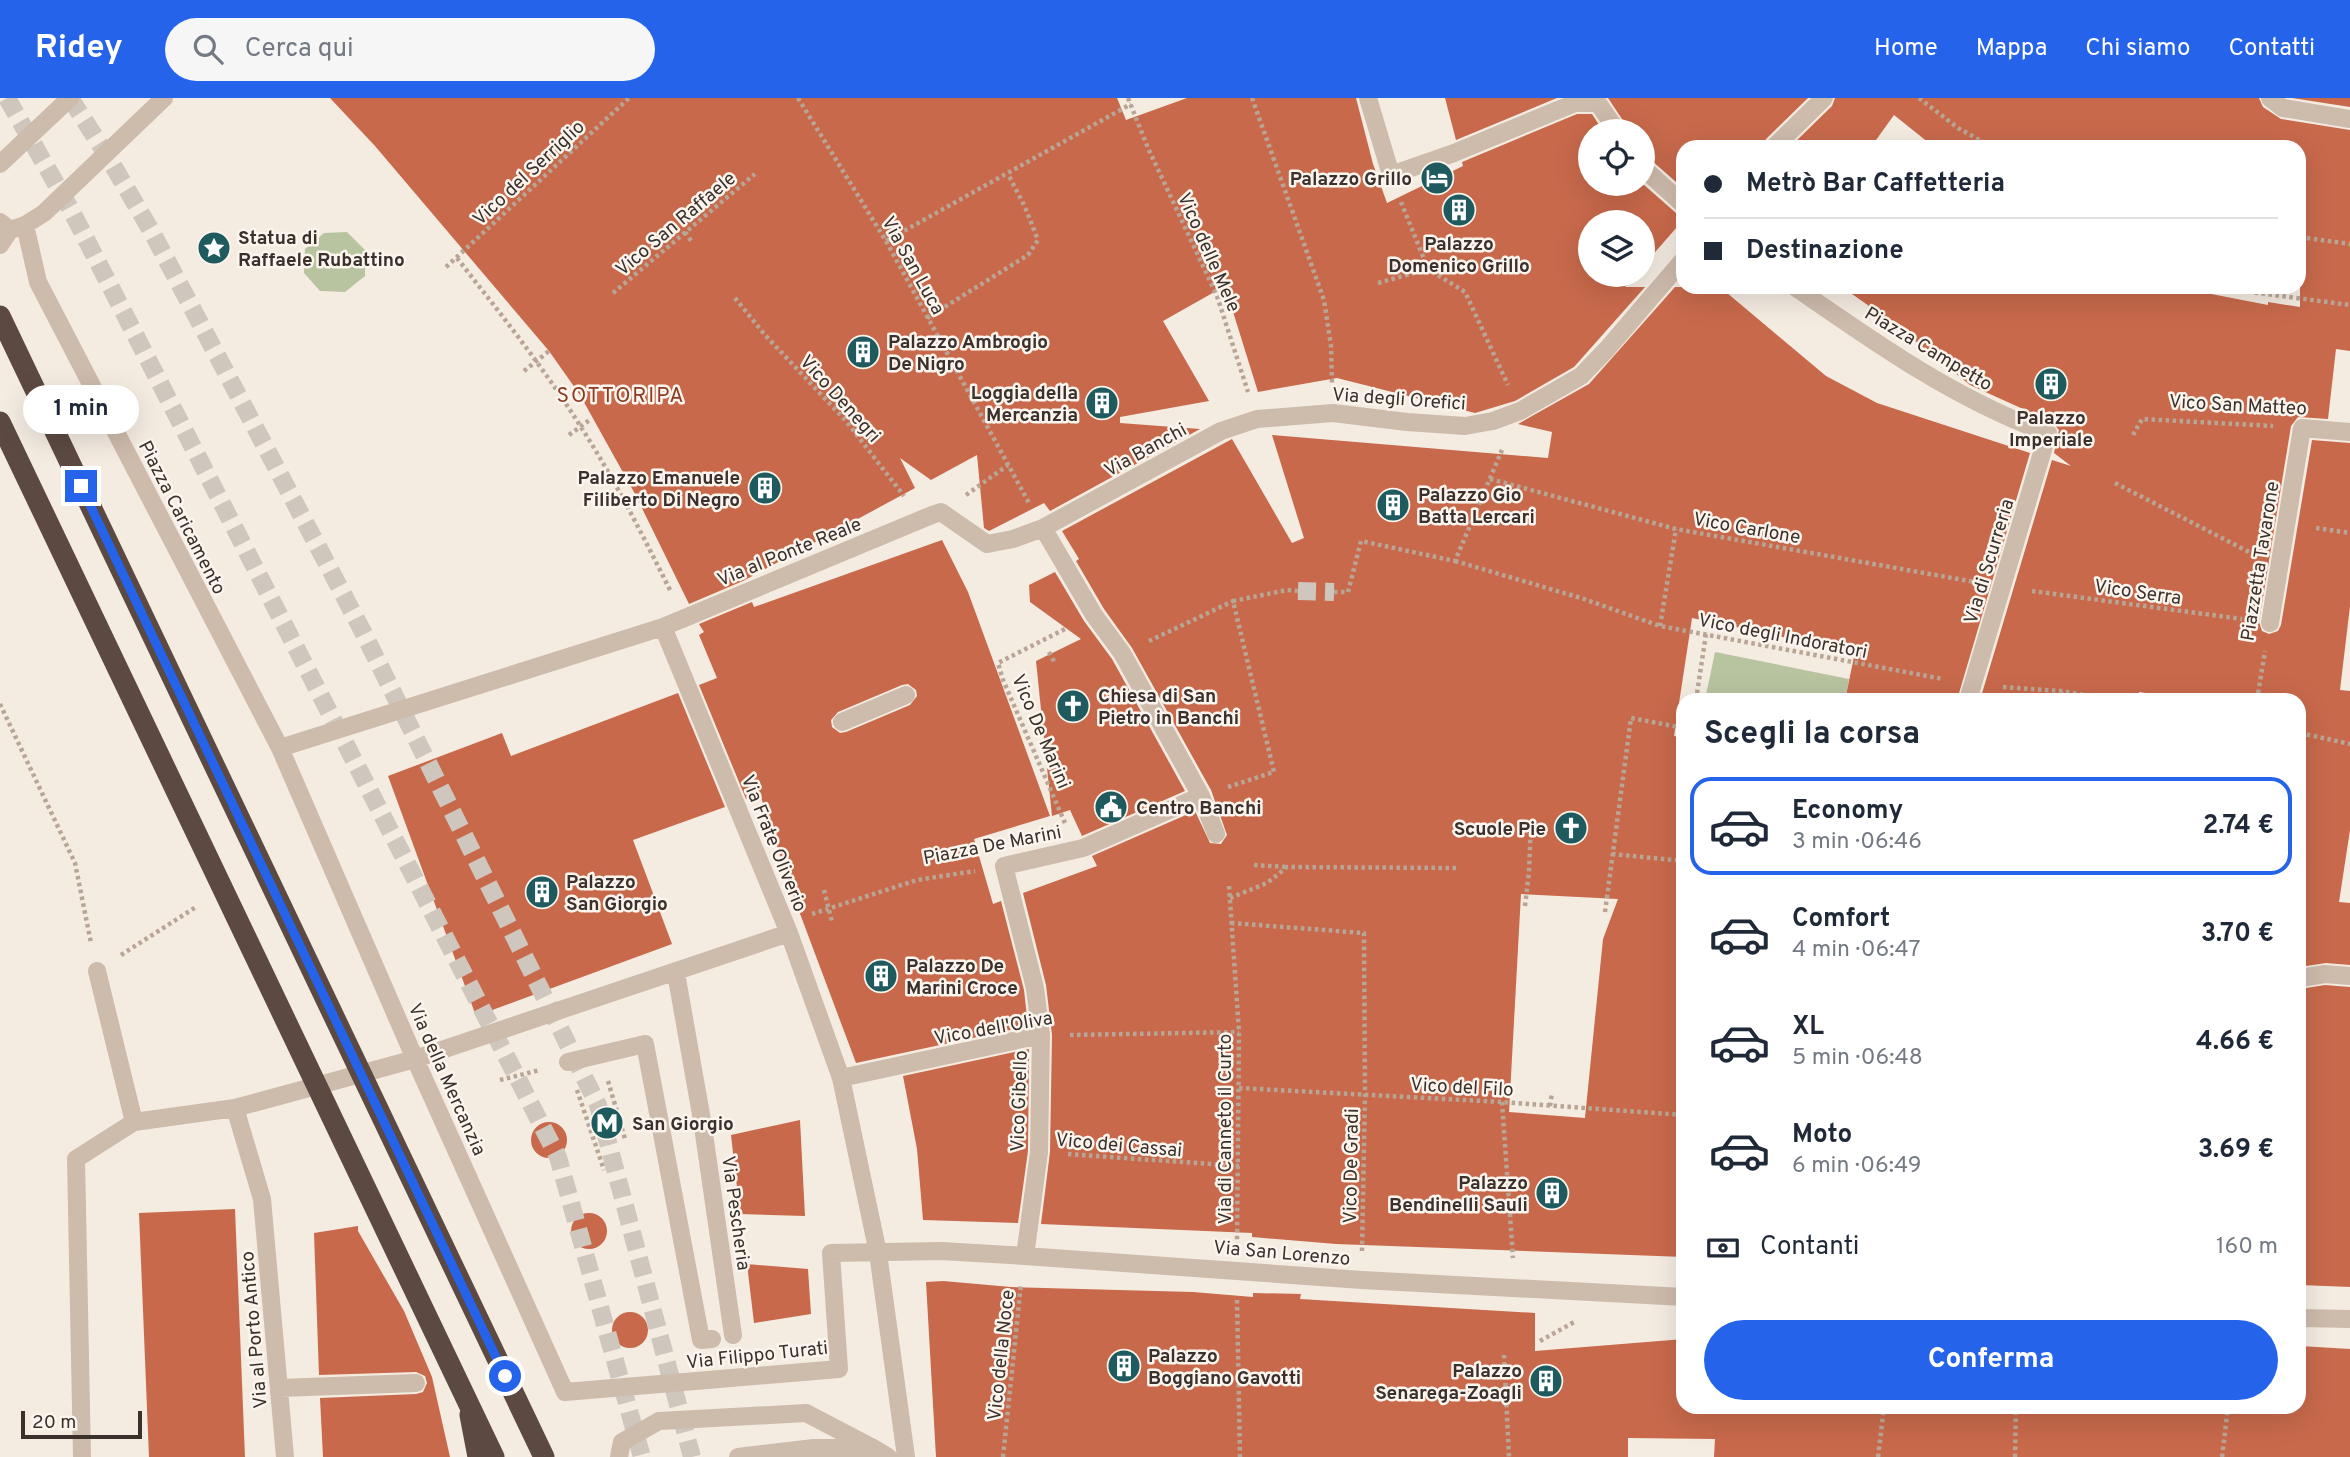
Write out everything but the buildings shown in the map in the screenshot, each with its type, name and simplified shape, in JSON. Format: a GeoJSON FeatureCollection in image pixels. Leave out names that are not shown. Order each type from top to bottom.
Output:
{"type":"FeatureCollection","features":[{"type":"Feature","properties":{"kind":"highway"},"geometry":{"type":"LineString","coordinates":[[0,316],[544,1457]]}},
{"type":"Feature","properties":{"kind":"highway"},"geometry":{"type":"LineString","coordinates":[[0,422],[494,1457]]}},
{"type":"Feature","properties":{"kind":"highway"},"geometry":{"type":"LineString","coordinates":[[466,1395],[478,1457]]}},
{"type":"Feature","properties":{"kind":"street"},"geometry":{"type":"LineString","coordinates":[[0,164],[70,98]]}},
{"type":"Feature","properties":{"kind":"street","name":"Piazza Caricamento"},"geometry":{"type":"LineString","coordinates":[[164,98],[44,213],[9,230],[280,748],[293,783]]}},
{"type":"Feature","properties":{"kind":"street"},"geometry":{"type":"LineString","coordinates":[[1368,98],[1391,175],[1454,153],[1575,103],[1598,103],[1611,119]]}},
{"type":"Feature","properties":{"kind":"street"},"geometry":{"type":"LineString","coordinates":[[1781,140],[1824,98]]}},
{"type":"Feature","properties":{"kind":"street"},"geometry":{"type":"LineString","coordinates":[[2270,98],[2283,107],[2350,120]]}},
{"type":"Feature","properties":{"kind":"street"},"geometry":{"type":"LineString","coordinates":[[1655,179],[1676,198]]}},
{"type":"Feature","properties":{"kind":"street","name":"Via degli Orefici"},"geometry":{"type":"LineString","coordinates":[[1257,419],[1333,413],[1465,426],[1493,421],[1520,411],[1581,376],[1676,268]]}},
{"type":"Feature","properties":{"kind":"street","name":"Piazza Campetto"},"geometry":{"type":"LineString","coordinates":[[1805,294],[1920,370],[2008,419],[2048,433]]}},
{"type":"Feature","properties":{"kind":"street","name":"Via Banchi"},"geometry":{"type":"LineString","coordinates":[[930,516],[986,544],[1013,539],[1049,525],[1221,431],[1257,419]]}},
{"type":"Feature","properties":{"kind":"street","name":"Vico San Matteo"},"geometry":{"type":"LineString","coordinates":[[2302,428],[2350,432]]}},
{"type":"Feature","properties":{"kind":"street","name":"Piazzetta Tavarone"},"geometry":{"type":"LineString","coordinates":[[2270,623],[2302,428]]}},
{"type":"Feature","properties":{"kind":"street","name":"Via di Scurreria"},"geometry":{"type":"LineString","coordinates":[[1970,693],[2048,433]]}},
{"type":"Feature","properties":{"kind":"street","name":"Via al Ponte Reale"},"geometry":{"type":"LineString","coordinates":[[663,627],[930,516]]}},
{"type":"Feature","properties":{"kind":"street"},"geometry":{"type":"LineString","coordinates":[[1049,525],[1098,620],[1122,653],[1201,796],[1216,834]]}},
{"type":"Feature","properties":{"kind":"street"},"geometry":{"type":"LineString","coordinates":[[280,748],[663,627]]}},
{"type":"Feature","properties":{"kind":"street","name":"Via Frate Oliverio"},"geometry":{"type":"LineString","coordinates":[[663,627],[789,933],[841,1078],[878,1253]]}},
{"type":"Feature","properties":{"kind":"street"},"geometry":{"type":"LineString","coordinates":[[842,722],[906,695]]}},
{"type":"Feature","properties":{"kind":"street","name":"Via della Mercanzia"},"geometry":{"type":"LineString","coordinates":[[293,783],[565,1392]]}},
{"type":"Feature","properties":{"kind":"street","name":"Piazza De Marini"},"geometry":{"type":"LineString","coordinates":[[1004,866],[1075,850],[1201,796]]}},
{"type":"Feature","properties":{"kind":"street","name":"Vico Gibello"},"geometry":{"type":"LineString","coordinates":[[1004,866],[1035,988],[1041,1035],[1039,1152],[1025,1256]]}},
{"type":"Feature","properties":{"kind":"street"},"geometry":{"type":"LineString","coordinates":[[82,1457],[76,1159],[134,1122],[235,1108],[415,1059],[789,933]]}},
{"type":"Feature","properties":{"kind":"street"},"geometry":{"type":"LineString","coordinates":[[97,971],[134,1122]]}},
{"type":"Feature","properties":{"kind":"street","name":"Via Pescheria"},"geometry":{"type":"LineString","coordinates":[[676,973],[702,1120],[733,1335]]}},
{"type":"Feature","properties":{"kind":"street"},"geometry":{"type":"LineString","coordinates":[[2306,977],[2325,974],[2350,976]]}},
{"type":"Feature","properties":{"kind":"street","name":"Vico dell'Oliva"},"geometry":{"type":"LineString","coordinates":[[841,1078],[1041,1035]]}},
{"type":"Feature","properties":{"kind":"street"},"geometry":{"type":"LineString","coordinates":[[568,1062],[645,1044],[701,1340],[712,1339]]}},
{"type":"Feature","properties":{"kind":"street","name":"Via al Porto Antico"},"geometry":{"type":"LineString","coordinates":[[235,1108],[262,1199],[285,1457]]}},
{"type":"Feature","properties":{"kind":"street","name":"Via San Lorenzo"},"geometry":{"type":"LineString","coordinates":[[878,1253],[941,1251],[1236,1269],[1362,1280],[1676,1297]]}},
{"type":"Feature","properties":{"kind":"street","name":"Via Filippo Turati"},"geometry":{"type":"LineString","coordinates":[[565,1392],[839,1368],[831,1253],[878,1253]]}},
{"type":"Feature","properties":{"kind":"street"},"geometry":{"type":"LineString","coordinates":[[878,1253],[906,1457]]}},
{"type":"Feature","properties":{"kind":"street"},"geometry":{"type":"LineString","coordinates":[[2306,1318],[2350,1319]]}},
{"type":"Feature","properties":{"kind":"street"},"geometry":{"type":"LineString","coordinates":[[280,1388],[416,1382]]}},
{"type":"Feature","properties":{"kind":"street"},"geometry":{"type":"LineString","coordinates":[[619,1457],[622,1442],[659,1421],[806,1413],[880,1452]]}},
{"type":"Feature","properties":{"kind":"street"},"geometry":{"type":"LineString","coordinates":[[738,1457],[814,1448],[880,1452]]}},
{"type":"Feature","properties":{"kind":"path","name":"Vico del Serriglio"},"geometry":{"type":"LineString","coordinates":[[446,267],[629,98]]}},
{"type":"Feature","properties":{"kind":"path","name":"Via San Luca"},"geometry":{"type":"LineString","coordinates":[[799,98],[887,241],[1008,465],[1049,525]]}},
{"type":"Feature","properties":{"kind":"path"},"geometry":{"type":"LineString","coordinates":[[1252,98],[1324,300],[1331,346],[1333,413]]}},
{"type":"Feature","properties":{"kind":"path"},"geometry":{"type":"LineString","coordinates":[[1919,98],[1958,128],[1979,140]]}},
{"type":"Feature","properties":{"kind":"path"},"geometry":{"type":"LineString","coordinates":[[887,241],[1008,174],[1130,101]]}},
{"type":"Feature","properties":{"kind":"path","name":"Vico delle Mele"},"geometry":{"type":"LineString","coordinates":[[1130,101],[1148,148],[1217,296],[1257,419]]}},
{"type":"Feature","properties":{"kind":"path","name":"Vico San Raffaele"},"geometry":{"type":"LineString","coordinates":[[613,293],[755,174]]}},
{"type":"Feature","properties":{"kind":"path"},"geometry":{"type":"LineString","coordinates":[[927,318],[1028,255],[1038,240],[1026,207],[1008,174]]}},
{"type":"Feature","properties":{"kind":"path"},"geometry":{"type":"LineString","coordinates":[[1391,175],[1428,270],[1465,292],[1520,411],[1455,561]]}},
{"type":"Feature","properties":{"kind":"path"},"geometry":{"type":"LineString","coordinates":[[685,232],[692,242]]}},
{"type":"Feature","properties":{"kind":"path"},"geometry":{"type":"LineString","coordinates":[[2306,238],[2350,244]]}},
{"type":"Feature","properties":{"kind":"path"},"geometry":{"type":"LineString","coordinates":[[457,258],[537,361],[581,427],[625,500],[683,618]]}},
{"type":"Feature","properties":{"kind":"path"},"geometry":{"type":"LineString","coordinates":[[1378,283],[1428,270]]}},
{"type":"Feature","properties":{"kind":"path"},"geometry":{"type":"LineString","coordinates":[[2266,294],[2350,305]]}},
{"type":"Feature","properties":{"kind":"path","name":"Vico Denegri"},"geometry":{"type":"LineString","coordinates":[[735,298],[765,335],[846,421],[903,493],[930,516]]}},
{"type":"Feature","properties":{"kind":"path"},"geometry":{"type":"LineString","coordinates":[[524,371],[548,351]]}},
{"type":"Feature","properties":{"kind":"path"},"geometry":{"type":"LineString","coordinates":[[569,435],[591,419]]}},
{"type":"Feature","properties":{"kind":"path","name":"Vico San Matteo"},"geometry":{"type":"LineString","coordinates":[[2133,435],[2142,419],[2302,428]]}},
{"type":"Feature","properties":{"kind":"path"},"geometry":{"type":"LineString","coordinates":[[930,516],[1008,465]]}},
{"type":"Feature","properties":{"kind":"path","name":"Vico Carlone"},"geometry":{"type":"LineString","coordinates":[[1490,479],[1676,529],[2002,587]]}},
{"type":"Feature","properties":{"kind":"path"},"geometry":{"type":"LineString","coordinates":[[2115,483],[2279,567]]}},
{"type":"Feature","properties":{"kind":"path"},"geometry":{"type":"LineString","coordinates":[[1660,626],[1676,529]]}},
{"type":"Feature","properties":{"kind":"path","name":"Vico degli Indoratori"},"geometry":{"type":"LineString","coordinates":[[1335,592],[1348,592],[1361,541],[1455,561],[1581,598],[1660,626],[1970,693],[2073,693]]}},
{"type":"Feature","properties":{"kind":"path","name":"Vico Serra"},"geometry":{"type":"LineString","coordinates":[[2002,587],[2270,623]]}},
{"type":"Feature","properties":{"kind":"path"},"geometry":{"type":"LineString","coordinates":[[1122,653],[1233,601],[1287,590],[1298,591]]}},
{"type":"Feature","properties":{"kind":"path"},"geometry":{"type":"LineString","coordinates":[[1201,796],[1277,772],[1233,601]]}},
{"type":"Feature","properties":{"kind":"path","name":"Vico De Marini"},"geometry":{"type":"LineString","coordinates":[[1075,850],[998,663],[1098,620]]}},
{"type":"Feature","properties":{"kind":"path","name":"Piazzetta Tavarone"},"geometry":{"type":"LineString","coordinates":[[2258,693],[2270,623]]}},
{"type":"Feature","properties":{"kind":"path"},"geometry":{"type":"LineString","coordinates":[[1697,693],[1706,634]]}},
{"type":"Feature","properties":{"kind":"path"},"geometry":{"type":"LineString","coordinates":[[1049,652],[1055,663]]}},
{"type":"Feature","properties":{"kind":"path"},"geometry":{"type":"LineString","coordinates":[[0,704],[75,863],[97,971]]}},
{"type":"Feature","properties":{"kind":"path"},"geometry":{"type":"LineString","coordinates":[[1605,912],[1630,718],[1676,727]]}},
{"type":"Feature","properties":{"kind":"path"},"geometry":{"type":"LineString","coordinates":[[2306,734],[2350,744]]}},
{"type":"Feature","properties":{"kind":"path"},"geometry":{"type":"LineString","coordinates":[[1525,906],[1531,821]]}},
{"type":"Feature","properties":{"kind":"path"},"geometry":{"type":"LineString","coordinates":[[1612,854],[1676,860]]}},
{"type":"Feature","properties":{"kind":"path"},"geometry":{"type":"LineString","coordinates":[[1254,865],[1457,868]]}},
{"type":"Feature","properties":{"kind":"path","name":"Piazza De Marini"},"geometry":{"type":"LineString","coordinates":[[789,933],[806,916],[829,907],[916,880],[1004,866]]}},
{"type":"Feature","properties":{"kind":"path"},"geometry":{"type":"LineString","coordinates":[[1230,898],[1267,883],[1287,867]]}},
{"type":"Feature","properties":{"kind":"path","name":"Via di Canneto il Curto"},"geometry":{"type":"LineString","coordinates":[[1229,886],[1239,1032],[1236,1269],[1240,1457]]}},
{"type":"Feature","properties":{"kind":"path"},"geometry":{"type":"LineString","coordinates":[[824,890],[832,922]]}},
{"type":"Feature","properties":{"kind":"path","name":"Vico De Gradi"},"geometry":{"type":"LineString","coordinates":[[1231,923],[1364,933],[1362,1280]]}},
{"type":"Feature","properties":{"kind":"path","name":"Vico dell'Oliva"},"geometry":{"type":"LineString","coordinates":[[1041,1035],[1239,1032]]}},
{"type":"Feature","properties":{"kind":"path"},"geometry":{"type":"LineString","coordinates":[[600,1054],[625,1139]]}},
{"type":"Feature","properties":{"kind":"path"},"geometry":{"type":"LineString","coordinates":[[500,1080],[568,1062],[604,1170]]}},
{"type":"Feature","properties":{"kind":"path","name":"Vico del Filo"},"geometry":{"type":"LineString","coordinates":[[1239,1088],[1676,1114]]}},
{"type":"Feature","properties":{"kind":"path"},"geometry":{"type":"LineString","coordinates":[[1550,1106],[1552,1093]]}},
{"type":"Feature","properties":{"kind":"path"},"geometry":{"type":"LineString","coordinates":[[1502,1102],[1515,1288]]}},
{"type":"Feature","properties":{"kind":"path","name":"Vico dei Cassai"},"geometry":{"type":"LineString","coordinates":[[1039,1152],[1239,1166]]}},
{"type":"Feature","properties":{"kind":"path","name":"Vico della Noce"},"geometry":{"type":"LineString","coordinates":[[1003,1457],[1025,1256]]}},
{"type":"Feature","properties":{"kind":"path"},"geometry":{"type":"LineString","coordinates":[[1504,1355],[1509,1457]]}},
{"type":"Feature","properties":{"kind":"path"},"geometry":{"type":"LineString","coordinates":[[1878,1457],[1883,1414]]}},
{"type":"Feature","properties":{"kind":"path"},"geometry":{"type":"LineString","coordinates":[[2015,1457],[2017,1414]]}},
{"type":"Feature","properties":{"kind":"path"},"geometry":{"type":"LineString","coordinates":[[2222,1457],[2227,1414]]}},
{"type":"Feature","properties":{"kind":"green space"},"geometry":{"type":"Polygon","coordinates":[[[347,232],[365,250],[365,276],[345,292],[320,291],[304,273],[305,249],[324,233],[347,232]]]}},
{"type":"Feature","properties":{"kind":"green space"},"geometry":{"type":"Polygon","coordinates":[[[1715,652],[1849,679],[1846,693],[1706,693],[1715,652]]]}},
{"type":"Feature","properties":{"kind":"tunnel"},"geometry":{"type":"LineString","coordinates":[[7,98],[71,210],[558,1157],[642,1457]]}},
{"type":"Feature","properties":{"kind":"tunnel"},"geometry":{"type":"LineString","coordinates":[[70,98],[153,234],[363,632],[598,1105],[692,1457]]}},
{"type":"Feature","properties":{"kind":"tunnel"},"geometry":{"type":"LineString","coordinates":[[1298,591],[1334,592]]}},
{"type":"Feature","properties":{"kind":"place","name":"Palazzo Grillo"},"geometry":{"type":"Point","coordinates":[1437,178]}},
{"type":"Feature","properties":{"kind":"place","name":"Palazzo Domenico Grillo"},"geometry":{"type":"Point","coordinates":[1459,210]}},
{"type":"Feature","properties":{"kind":"place","name":"Statua di Raffaele Rubattino"},"geometry":{"type":"Point","coordinates":[214,248]}},
{"type":"Feature","properties":{"kind":"place","name":"Palazzo Ambrogio De Nigro"},"geometry":{"type":"Point","coordinates":[863,352]}},
{"type":"Feature","properties":{"kind":"place","name":"Palazzo Imperiale"},"geometry":{"type":"Point","coordinates":[2051,384]}},
{"type":"Feature","properties":{"kind":"place","name":"Loggia della Mercanzia"},"geometry":{"type":"Point","coordinates":[1102,403]}},
{"type":"Feature","properties":{"kind":"place","name":"Palazzo Emanuele Filiberto Di Negro"},"geometry":{"type":"Point","coordinates":[765,488]}},
{"type":"Feature","properties":{"kind":"place","name":"Palazzo Gio Batta Lercari"},"geometry":{"type":"Point","coordinates":[1393,505]}},
{"type":"Feature","properties":{"kind":"place","name":"Chiesa di San Pietro in Banchi"},"geometry":{"type":"Point","coordinates":[1073,706]}},
{"type":"Feature","properties":{"kind":"place","name":"Centro Banchi"},"geometry":{"type":"Point","coordinates":[1111,807]}},
{"type":"Feature","properties":{"kind":"place","name":"Scuole Pie"},"geometry":{"type":"Point","coordinates":[1571,828]}},
{"type":"Feature","properties":{"kind":"place","name":"Palazzo San Giorgio"},"geometry":{"type":"Point","coordinates":[542,892]}},
{"type":"Feature","properties":{"kind":"place","name":"Palazzo De Marini Croce"},"geometry":{"type":"Point","coordinates":[881,976]}},
{"type":"Feature","properties":{"kind":"place","name":"San Giorgio"},"geometry":{"type":"Point","coordinates":[607,1123]}},
{"type":"Feature","properties":{"kind":"place","name":"Palazzo Bendinelli Sauli"},"geometry":{"type":"Point","coordinates":[1552,1193]}},
{"type":"Feature","properties":{"kind":"place","name":"Palazzo Boggiano Gavotti"},"geometry":{"type":"Point","coordinates":[1124,1366]}},
{"type":"Feature","properties":{"kind":"place","name":"Palazzo Senarega-Zoagli"},"geometry":{"type":"Point","coordinates":[1546,1381]}},
{"type":"Feature","properties":{"kind":"district","name":"SOTTORIPA"},"geometry":{"type":"Point","coordinates":[621,395]}},
{"type":"Feature","properties":{"kind":"route"},"geometry":{"type":"LineString","coordinates":[[81,486],[505,1376]]}}]}
